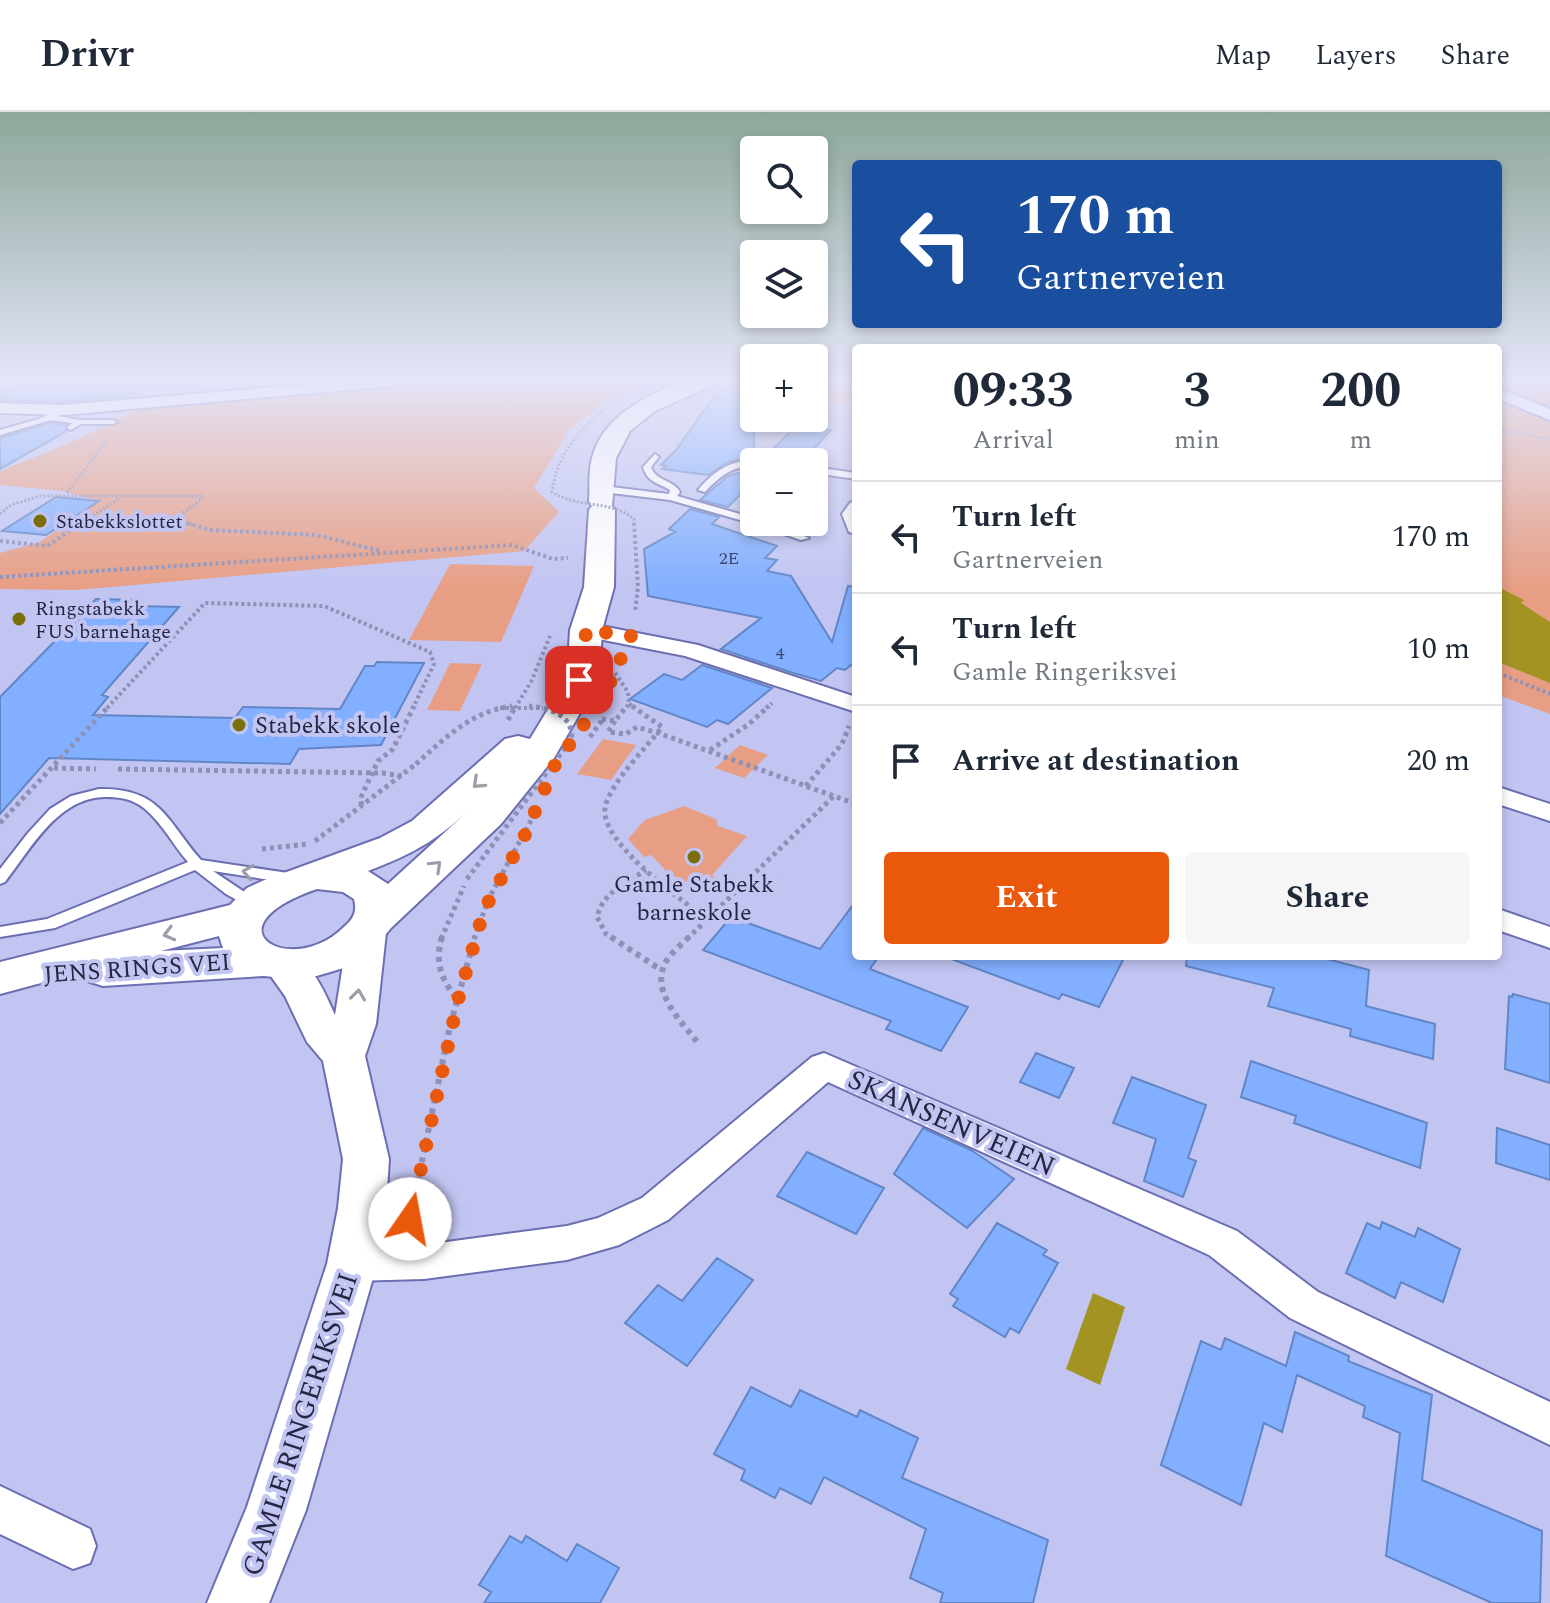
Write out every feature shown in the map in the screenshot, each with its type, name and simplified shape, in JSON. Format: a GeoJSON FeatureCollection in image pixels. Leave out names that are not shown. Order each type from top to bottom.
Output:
{"type":"FeatureCollection","features":[{"type":"Feature","properties":{"kind":"main road"},"geometry":{"type":"LineString","coordinates":[[569,631],[584,664],[573,696],[541,750],[487,816],[351,947],[306,964],[272,963],[249,953],[241,942],[239,930],[249,910],[266,894],[314,860],[394,847],[426,829],[531,731],[566,659],[569,631],[599,587],[596,501],[608,450]]}},
{"type":"Feature","properties":{"kind":"main road"},"geometry":{"type":"LineString","coordinates":[[314,860],[339,876],[358,881],[371,890],[378,903],[372,925]]}},
{"type":"Feature","properties":{"kind":"main road","name":"JENS RINGS VEI"},"geometry":{"type":"LineString","coordinates":[[5,977],[249,910]]}},
{"type":"Feature","properties":{"kind":"main road","name":"JENS RINGS VEI"},"geometry":{"type":"LineString","coordinates":[[5,977],[272,963]]}},
{"type":"Feature","properties":{"kind":"street"},"geometry":{"type":"LineString","coordinates":[[569,631],[631,636],[690,650],[852,704]]}},
{"type":"Feature","properties":{"kind":"street"},"geometry":{"type":"LineString","coordinates":[[1502,796],[1550,813]]}},
{"type":"Feature","properties":{"kind":"street"},"geometry":{"type":"LineString","coordinates":[[1502,920],[1550,938]]}},
{"type":"Feature","properties":{"kind":"street"},"geometry":{"type":"LineString","coordinates":[[343,1056],[355,1024],[372,925]]}},
{"type":"Feature","properties":{"kind":"street","name":"GAMLE RINGERIKSVEI"},"geometry":{"type":"LineString","coordinates":[[238,1603],[276,1510],[352,1264],[366,1159],[343,1056],[322,1031],[303,990],[272,963]]}},
{"type":"Feature","properties":{"kind":"street","name":"SKANSENVEIEN"},"geometry":{"type":"LineString","coordinates":[[352,1264],[424,1262],[567,1243],[605,1233],[655,1209],[824,1066],[1223,1243],[1304,1305],[1550,1424]]}},
{"type":"Feature","properties":{"kind":"street"},"geometry":{"type":"LineString","coordinates":[[0,1509],[73,1546]]}},
{"type":"Feature","properties":{"kind":"lane"},"geometry":{"type":"LineString","coordinates":[[655,457],[647,467],[648,473],[653,479],[674,488],[676,492],[671,497]]}},
{"type":"Feature","properties":{"kind":"lane"},"geometry":{"type":"LineString","coordinates":[[702,490],[722,468],[740,465]]}},
{"type":"Feature","properties":{"kind":"lane"},"geometry":{"type":"LineString","coordinates":[[828,472],[852,475]]}},
{"type":"Feature","properties":{"kind":"lane"},"geometry":{"type":"LineString","coordinates":[[596,501],[671,497],[740,516]]}},
{"type":"Feature","properties":{"kind":"lane"},"geometry":{"type":"LineString","coordinates":[[798,536],[804,538]]}},
{"type":"Feature","properties":{"kind":"lane"},"geometry":{"type":"LineString","coordinates":[[0,879],[54,812],[77,797],[108,792],[133,794],[148,802],[197,864],[249,910]]}},
{"type":"Feature","properties":{"kind":"lane"},"geometry":{"type":"LineString","coordinates":[[0,932],[50,924],[197,864],[314,860]]}},
{"type":"Feature","properties":{"kind":"path"},"geometry":{"type":"LineString","coordinates":[[67,493],[100,450]]}},
{"type":"Feature","properties":{"kind":"path"},"geometry":{"type":"LineString","coordinates":[[566,450],[556,469],[552,492],[566,500],[619,510],[634,519],[638,587],[635,612],[631,636],[610,685]]}},
{"type":"Feature","properties":{"kind":"path"},"geometry":{"type":"LineString","coordinates":[[576,487],[596,501]]}},
{"type":"Feature","properties":{"kind":"path"},"geometry":{"type":"LineString","coordinates":[[0,514],[8,504],[67,493],[120,498],[203,496],[186,514],[170,519],[106,526],[85,521]]}},
{"type":"Feature","properties":{"kind":"path"},"geometry":{"type":"LineString","coordinates":[[0,541],[47,546],[120,498]]}},
{"type":"Feature","properties":{"kind":"path"},"geometry":{"type":"LineString","coordinates":[[170,519],[210,530],[316,535],[387,553]]}},
{"type":"Feature","properties":{"kind":"path"},"geometry":{"type":"LineString","coordinates":[[0,577],[512,545],[553,559],[569,558]]}},
{"type":"Feature","properties":{"kind":"path"},"geometry":{"type":"LineString","coordinates":[[567,571],[571,547]]}},
{"type":"Feature","properties":{"kind":"path"},"geometry":{"type":"LineString","coordinates":[[0,823],[205,603],[317,605],[425,649],[434,658],[434,664],[393,749],[378,761],[372,773],[360,799],[362,805]]}},
{"type":"Feature","properties":{"kind":"path"},"geometry":{"type":"LineString","coordinates":[[502,729],[531,682],[569,631]]}},
{"type":"Feature","properties":{"kind":"path"},"geometry":{"type":"LineString","coordinates":[[615,673],[628,692],[629,704],[608,732],[626,734],[637,727],[658,733],[852,803]]}},
{"type":"Feature","properties":{"kind":"path"},"geometry":{"type":"LineString","coordinates":[[1502,675],[1550,694]]}},
{"type":"Feature","properties":{"kind":"path"},"geometry":{"type":"LineString","coordinates":[[709,751],[749,724],[790,683]]}},
{"type":"Feature","properties":{"kind":"path"},"geometry":{"type":"LineString","coordinates":[[629,704],[662,727],[609,799],[604,817],[609,828],[646,870],[708,920]]}},
{"type":"Feature","properties":{"kind":"path"},"geometry":{"type":"LineString","coordinates":[[197,864],[224,848],[314,860],[362,805],[402,776],[466,720],[498,708],[539,707],[559,713],[570,724],[572,736],[569,744],[467,879],[451,911],[437,961],[438,976],[444,988],[458,1000]]}},
{"type":"Feature","properties":{"kind":"path"},"geometry":{"type":"LineString","coordinates":[[806,786],[842,744],[852,714]]}},
{"type":"Feature","properties":{"kind":"path"},"geometry":{"type":"LineString","coordinates":[[589,717],[615,721]]}},
{"type":"Feature","properties":{"kind":"path"},"geometry":{"type":"LineString","coordinates":[[543,793],[555,765],[580,729]]}},
{"type":"Feature","properties":{"kind":"path"},"geometry":{"type":"LineString","coordinates":[[53,768],[101,769]]}},
{"type":"Feature","properties":{"kind":"path"},"geometry":{"type":"LineString","coordinates":[[117,769],[402,776]]}},
{"type":"Feature","properties":{"kind":"path"},"geometry":{"type":"LineString","coordinates":[[698,1043],[668,1005],[660,982],[661,970],[667,959],[834,796]]}},
{"type":"Feature","properties":{"kind":"path"},"geometry":{"type":"LineString","coordinates":[[352,1264],[410,1219],[458,1000],[484,910],[537,808]]}},
{"type":"Feature","properties":{"kind":"path"},"geometry":{"type":"LineString","coordinates":[[646,870],[608,894],[601,902],[597,917],[606,934],[661,970]]}},
{"type":"Feature","properties":{"kind":"shaded area"},"geometry":{"type":"Polygon","coordinates":[[[54,450],[557,450],[534,488],[559,512],[524,551],[76,590],[0,589],[0,553],[40,542],[98,501],[63,491],[0,485],[0,471],[54,450]]]}},
{"type":"Feature","properties":{"kind":"shaded area"},"geometry":{"type":"Polygon","coordinates":[[[1502,450],[1550,450],[1550,714],[1502,696],[1502,450]]]}},
{"type":"Feature","properties":{"kind":"shaded area"},"geometry":{"type":"Polygon","coordinates":[[[450,564],[534,566],[501,642],[409,640],[450,564]]]}},
{"type":"Feature","properties":{"kind":"shaded area"},"geometry":{"type":"Polygon","coordinates":[[[1502,589],[1524,600],[1521,603],[1550,622],[1550,683],[1502,664],[1502,589]]]}},
{"type":"Feature","properties":{"kind":"shaded area"},"geometry":{"type":"Polygon","coordinates":[[[450,663],[482,664],[460,711],[427,710],[450,663]]]}},
{"type":"Feature","properties":{"kind":"shaded area"},"geometry":{"type":"Polygon","coordinates":[[[603,739],[636,745],[611,780],[577,774],[603,739]]]}},
{"type":"Feature","properties":{"kind":"shaded area"},"geometry":{"type":"Polygon","coordinates":[[[740,745],[768,755],[744,778],[715,768],[740,745]]]}},
{"type":"Feature","properties":{"kind":"shaded area"},"geometry":{"type":"Polygon","coordinates":[[[684,806],[716,819],[718,826],[747,836],[712,875],[719,879],[706,891],[668,873],[651,855],[644,857],[628,839],[645,820],[684,806]]]}},
{"type":"Feature","properties":{"kind":"shaded area"},"geometry":{"type":"Polygon","coordinates":[[[1093,1293],[1125,1307],[1100,1385],[1066,1369],[1093,1293]]]}},
{"type":"Feature","properties":{"kind":"building"},"geometry":{"type":"Polygon","coordinates":[[[0,450],[34,450],[0,469],[0,450]]]}},
{"type":"Feature","properties":{"kind":"building"},"geometry":{"type":"Polygon","coordinates":[[[676,450],[740,450],[740,460],[728,462],[708,475],[662,469],[666,466],[661,465],[676,450]]]}},
{"type":"Feature","properties":{"kind":"building"},"geometry":{"type":"Polygon","coordinates":[[[740,473],[740,495],[728,507],[700,500],[728,476],[740,473]]]}},
{"type":"Feature","properties":{"kind":"building","name":"Stabekkslottet"},"geometry":{"type":"Polygon","coordinates":[[[56,497],[99,501],[46,535],[2,531],[56,497]]]}},
{"type":"Feature","properties":{"kind":"building"},"geometry":{"type":"Polygon","coordinates":[[[690,509],[719,517],[712,524],[740,536],[777,546],[765,558],[777,560],[767,571],[791,576],[832,642],[848,586],[852,586],[852,664],[845,670],[837,668],[821,681],[721,649],[761,618],[648,596],[644,549],[675,532],[669,529],[690,509]]]}},
{"type":"Feature","properties":{"kind":"building"},"geometry":{"type":"Polygon","coordinates":[[[96,599],[140,600],[134,606],[179,607],[102,695],[108,697],[93,715],[235,718],[243,707],[340,709],[365,666],[374,666],[377,662],[424,663],[381,745],[299,749],[290,764],[49,758],[0,814],[0,697],[96,599]]]}},
{"type":"Feature","properties":{"kind":"building"},"geometry":{"type":"Polygon","coordinates":[[[702,665],[772,688],[728,724],[717,720],[707,727],[630,699],[664,674],[682,680],[702,665]]]}},
{"type":"Feature","properties":{"kind":"building"},"geometry":{"type":"Polygon","coordinates":[[[852,906],[852,960],[876,960],[870,969],[968,1007],[941,1051],[886,1029],[891,1021],[703,950],[731,917],[820,949],[852,906]]]}},
{"type":"Feature","properties":{"kind":"building"},"geometry":{"type":"Polygon","coordinates":[[[954,960],[1123,960],[1099,1007],[1062,994],[1059,999],[954,960]]]}},
{"type":"Feature","properties":{"kind":"building"},"geometry":{"type":"Polygon","coordinates":[[[1187,960],[1331,960],[1369,970],[1366,1006],[1435,1024],[1433,1059],[1350,1036],[1351,1029],[1268,1006],[1274,988],[1186,966],[1187,960]]]}},
{"type":"Feature","properties":{"kind":"building"},"geometry":{"type":"Polygon","coordinates":[[[1513,994],[1550,1004],[1550,1083],[1505,1069],[1509,996],[1513,994]]]}},
{"type":"Feature","properties":{"kind":"building"},"geometry":{"type":"Polygon","coordinates":[[[1036,1053],[1074,1068],[1059,1098],[1020,1082],[1036,1053]]]}},
{"type":"Feature","properties":{"kind":"building"},"geometry":{"type":"Polygon","coordinates":[[[1251,1061],[1427,1123],[1420,1168],[1294,1123],[1296,1116],[1241,1097],[1251,1061]]]}},
{"type":"Feature","properties":{"kind":"building"},"geometry":{"type":"Polygon","coordinates":[[[1132,1077],[1206,1105],[1188,1158],[1196,1161],[1183,1197],[1144,1181],[1156,1139],[1113,1123],[1132,1077]]]}},
{"type":"Feature","properties":{"kind":"building"},"geometry":{"type":"Polygon","coordinates":[[[923,1128],[971,1150],[1014,1179],[967,1228],[894,1174],[923,1128]]]}},
{"type":"Feature","properties":{"kind":"building"},"geometry":{"type":"Polygon","coordinates":[[[1497,1128],[1550,1145],[1550,1180],[1496,1163],[1497,1128]]]}},
{"type":"Feature","properties":{"kind":"building"},"geometry":{"type":"Polygon","coordinates":[[[807,1152],[884,1188],[856,1234],[777,1196],[807,1152]]]}},
{"type":"Feature","properties":{"kind":"building"},"geometry":{"type":"Polygon","coordinates":[[[1382,1222],[1415,1237],[1418,1228],[1460,1249],[1443,1302],[1401,1282],[1395,1298],[1346,1273],[1367,1223],[1380,1229],[1382,1222]]]}},
{"type":"Feature","properties":{"kind":"building"},"geometry":{"type":"Polygon","coordinates":[[[997,1223],[1047,1250],[1043,1255],[1058,1263],[1019,1333],[1010,1328],[1005,1337],[953,1306],[958,1299],[950,1294],[997,1223]]]}},
{"type":"Feature","properties":{"kind":"building"},"geometry":{"type":"Polygon","coordinates":[[[717,1258],[753,1280],[687,1366],[625,1323],[658,1285],[682,1301],[717,1258]]]}},
{"type":"Feature","properties":{"kind":"building"},"geometry":{"type":"Polygon","coordinates":[[[1295,1332],[1349,1356],[1348,1361],[1432,1395],[1422,1480],[1542,1531],[1540,1603],[1492,1603],[1386,1556],[1400,1433],[1363,1417],[1365,1406],[1297,1375],[1282,1432],[1264,1423],[1241,1505],[1161,1465],[1201,1341],[1221,1350],[1225,1338],[1286,1366],[1295,1332]]]}},
{"type":"Feature","properties":{"kind":"building"},"geometry":{"type":"Polygon","coordinates":[[[751,1387],[791,1407],[800,1390],[857,1417],[860,1410],[918,1438],[902,1478],[1048,1540],[1033,1603],[940,1603],[943,1593],[910,1578],[926,1529],[824,1477],[811,1504],[780,1488],[775,1498],[741,1480],[745,1470],[714,1454],[751,1387]]]}},
{"type":"Feature","properties":{"kind":"building"},"geometry":{"type":"Polygon","coordinates":[[[510,1536],[522,1543],[526,1536],[567,1561],[577,1544],[619,1568],[600,1603],[484,1603],[491,1592],[479,1585],[510,1536]]]}},
{"type":"Feature","properties":{"kind":"place","name":"Stabekkslottet"},"geometry":{"type":"Point","coordinates":[40,521]}},
{"type":"Feature","properties":{"kind":"place","name":"Ringstabekk FUS barnehage"},"geometry":{"type":"Point","coordinates":[19,619]}},
{"type":"Feature","properties":{"kind":"place","name":"Stabekk skole"},"geometry":{"type":"Point","coordinates":[239,725]}},
{"type":"Feature","properties":{"kind":"place","name":"Gamle Stabekk barneskole"},"geometry":{"type":"Point","coordinates":[694,857]}},
{"type":"Feature","properties":{"kind":"route"},"geometry":{"type":"LineString","coordinates":[[410,1219],[458,1000],[484,910],[524,837],[555,765],[604,696],[631,636],[586,630],[584,664],[579,680]]}}]}
